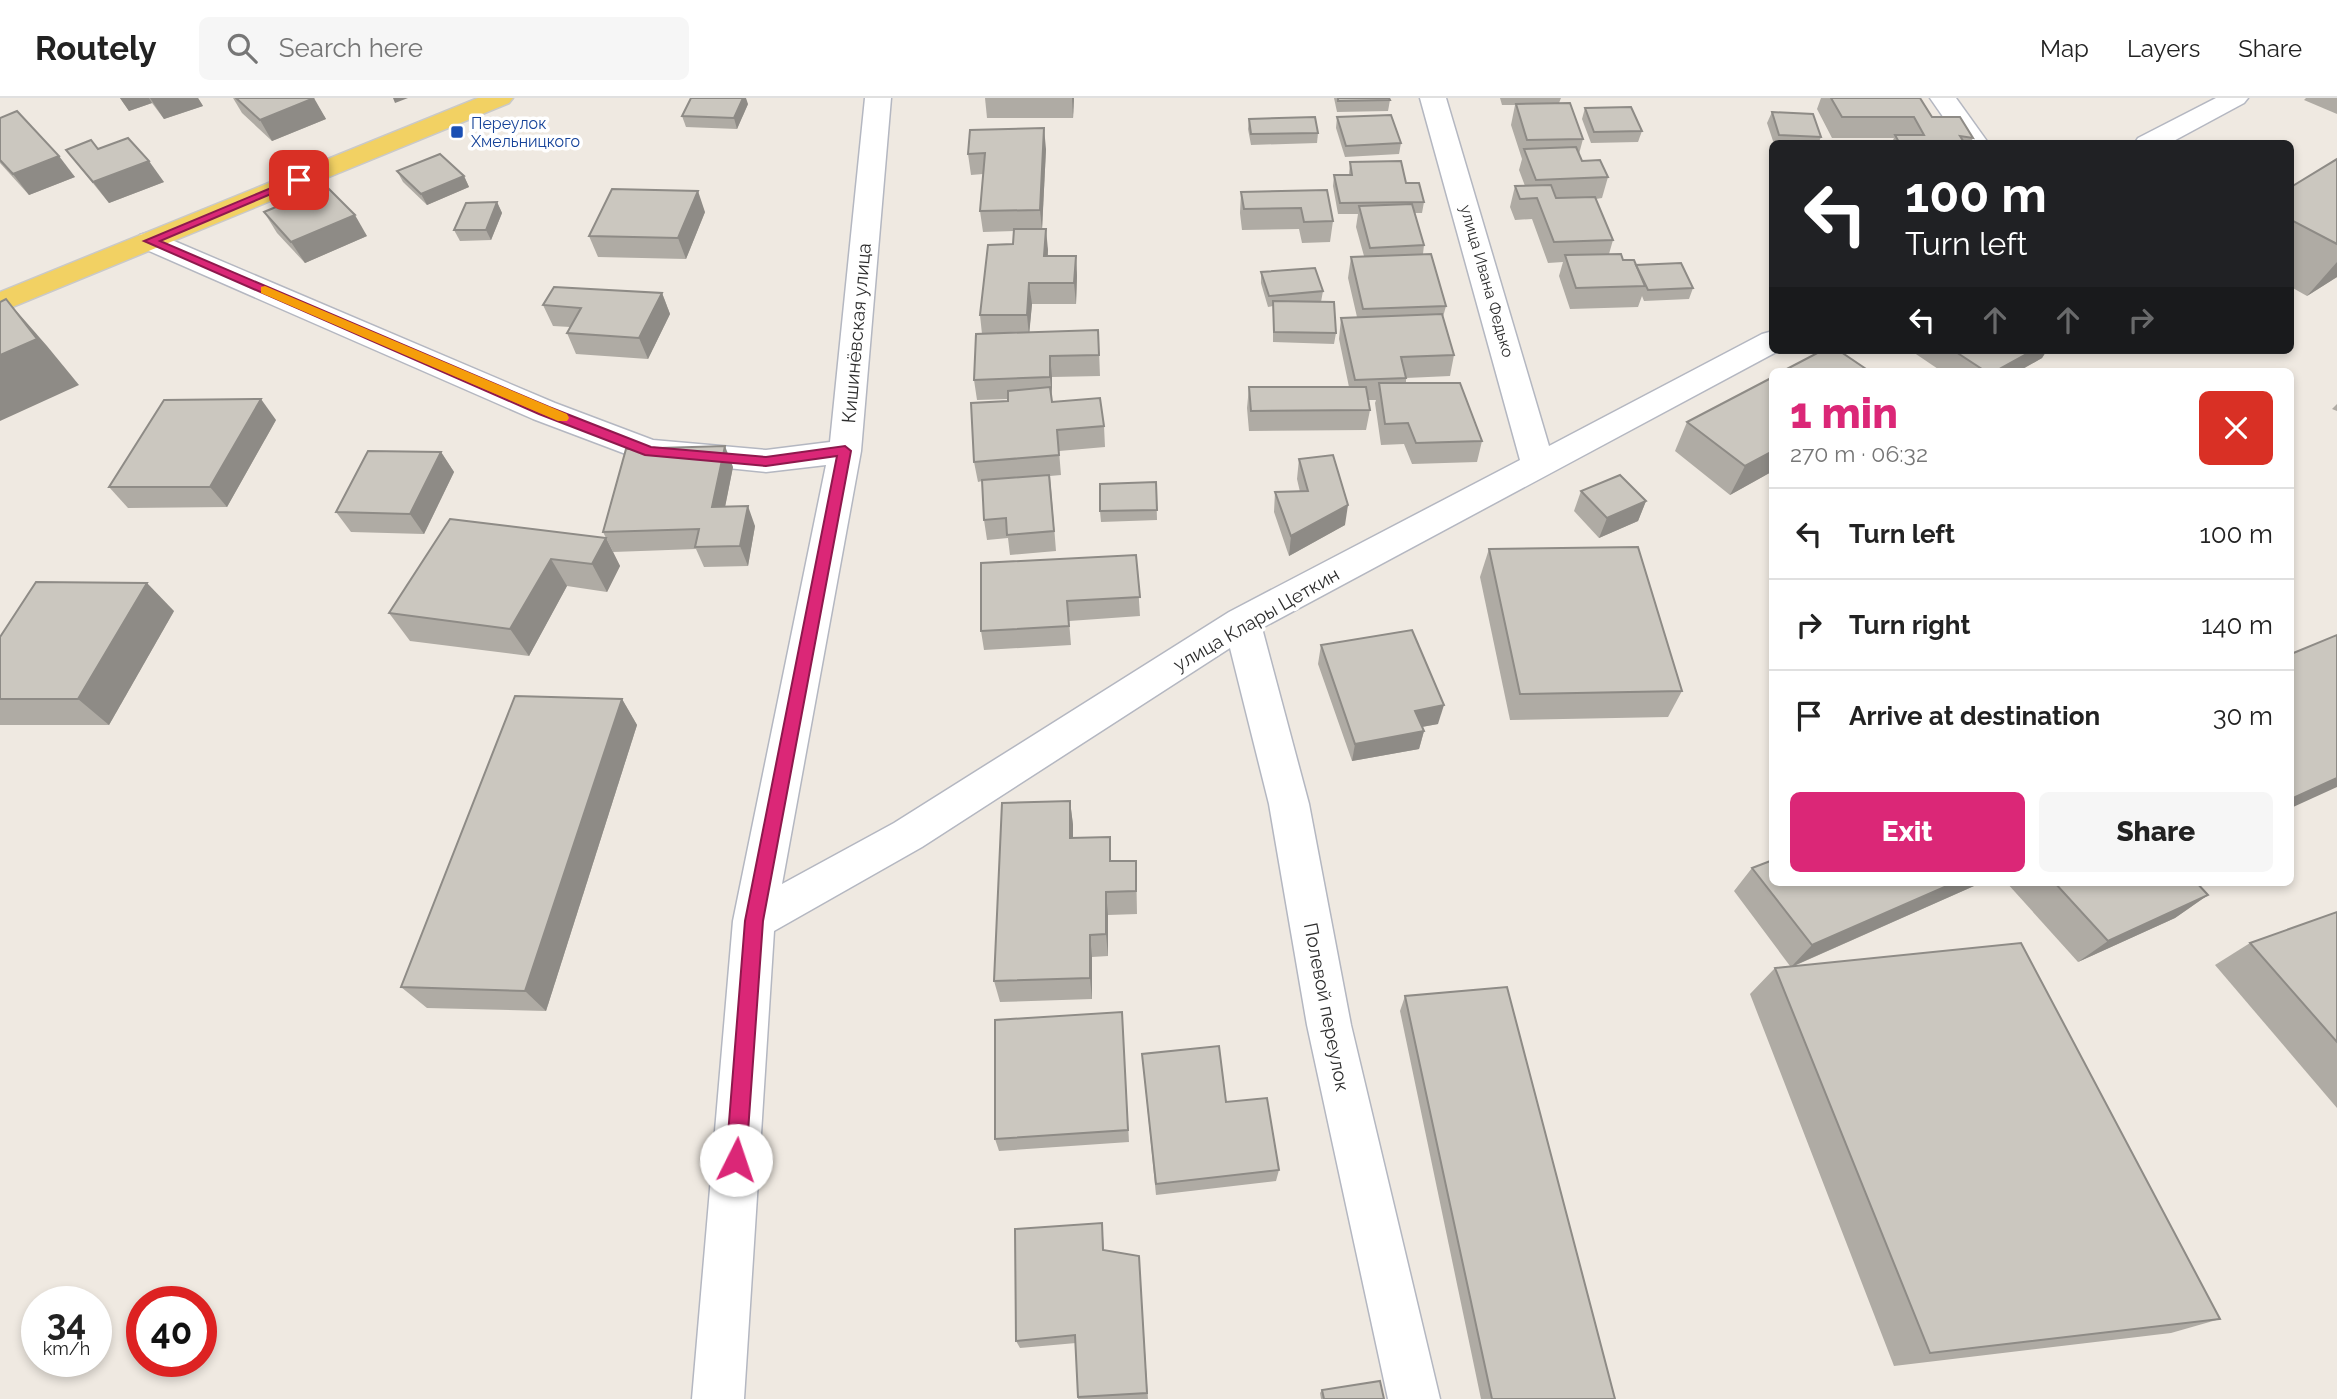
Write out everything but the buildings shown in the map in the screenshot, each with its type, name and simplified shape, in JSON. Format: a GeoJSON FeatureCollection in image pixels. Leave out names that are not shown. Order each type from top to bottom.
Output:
{"type":"FeatureCollection","features":[{"type":"Feature","properties":{"kind":"main road"},"geometry":{"type":"LineString","coordinates":[[0,303],[500,98]]}},
{"type":"Feature","properties":{"kind":"street","name":"Кишинёвская улица"},"geometry":{"type":"LineString","coordinates":[[718,1399],[754,921],[845,451],[878,98]]}},
{"type":"Feature","properties":{"kind":"street","name":"улица Ивана Федько"},"geometry":{"type":"LineString","coordinates":[[1433,98],[1538,465]]}},
{"type":"Feature","properties":{"kind":"street"},"geometry":{"type":"LineString","coordinates":[[1943,98],[1973,140]]}},
{"type":"Feature","properties":{"kind":"street"},"geometry":{"type":"LineString","coordinates":[[2155,140],[2235,98]]}},
{"type":"Feature","properties":{"kind":"street"},"geometry":{"type":"LineString","coordinates":[[150,241],[544,411],[650,452],[766,461],[845,451]]}},
{"type":"Feature","properties":{"kind":"street","name":"улица Клары Цеткин"},"geometry":{"type":"LineString","coordinates":[[754,921],[908,835],[1242,622],[1769,343]]}},
{"type":"Feature","properties":{"kind":"street","name":"Полевой переулок"},"geometry":{"type":"LineString","coordinates":[[1242,622],[1289,804],[1329,1025],[1413,1396]]}},
{"type":"Feature","properties":{"kind":"slow traffic"},"geometry":{"type":"LineString","coordinates":[[265,290],[562,418]]}},
{"type":"Feature","properties":{"kind":"place","name":"Переулок Хмельницкого"},"geometry":{"type":"Point","coordinates":[457,132]}},
{"type":"Feature","properties":{"kind":"route"},"geometry":{"type":"LineString","coordinates":[[299,180],[150,241],[544,411],[650,452],[766,461],[845,451],[754,921],[736,1160]]}}]}
